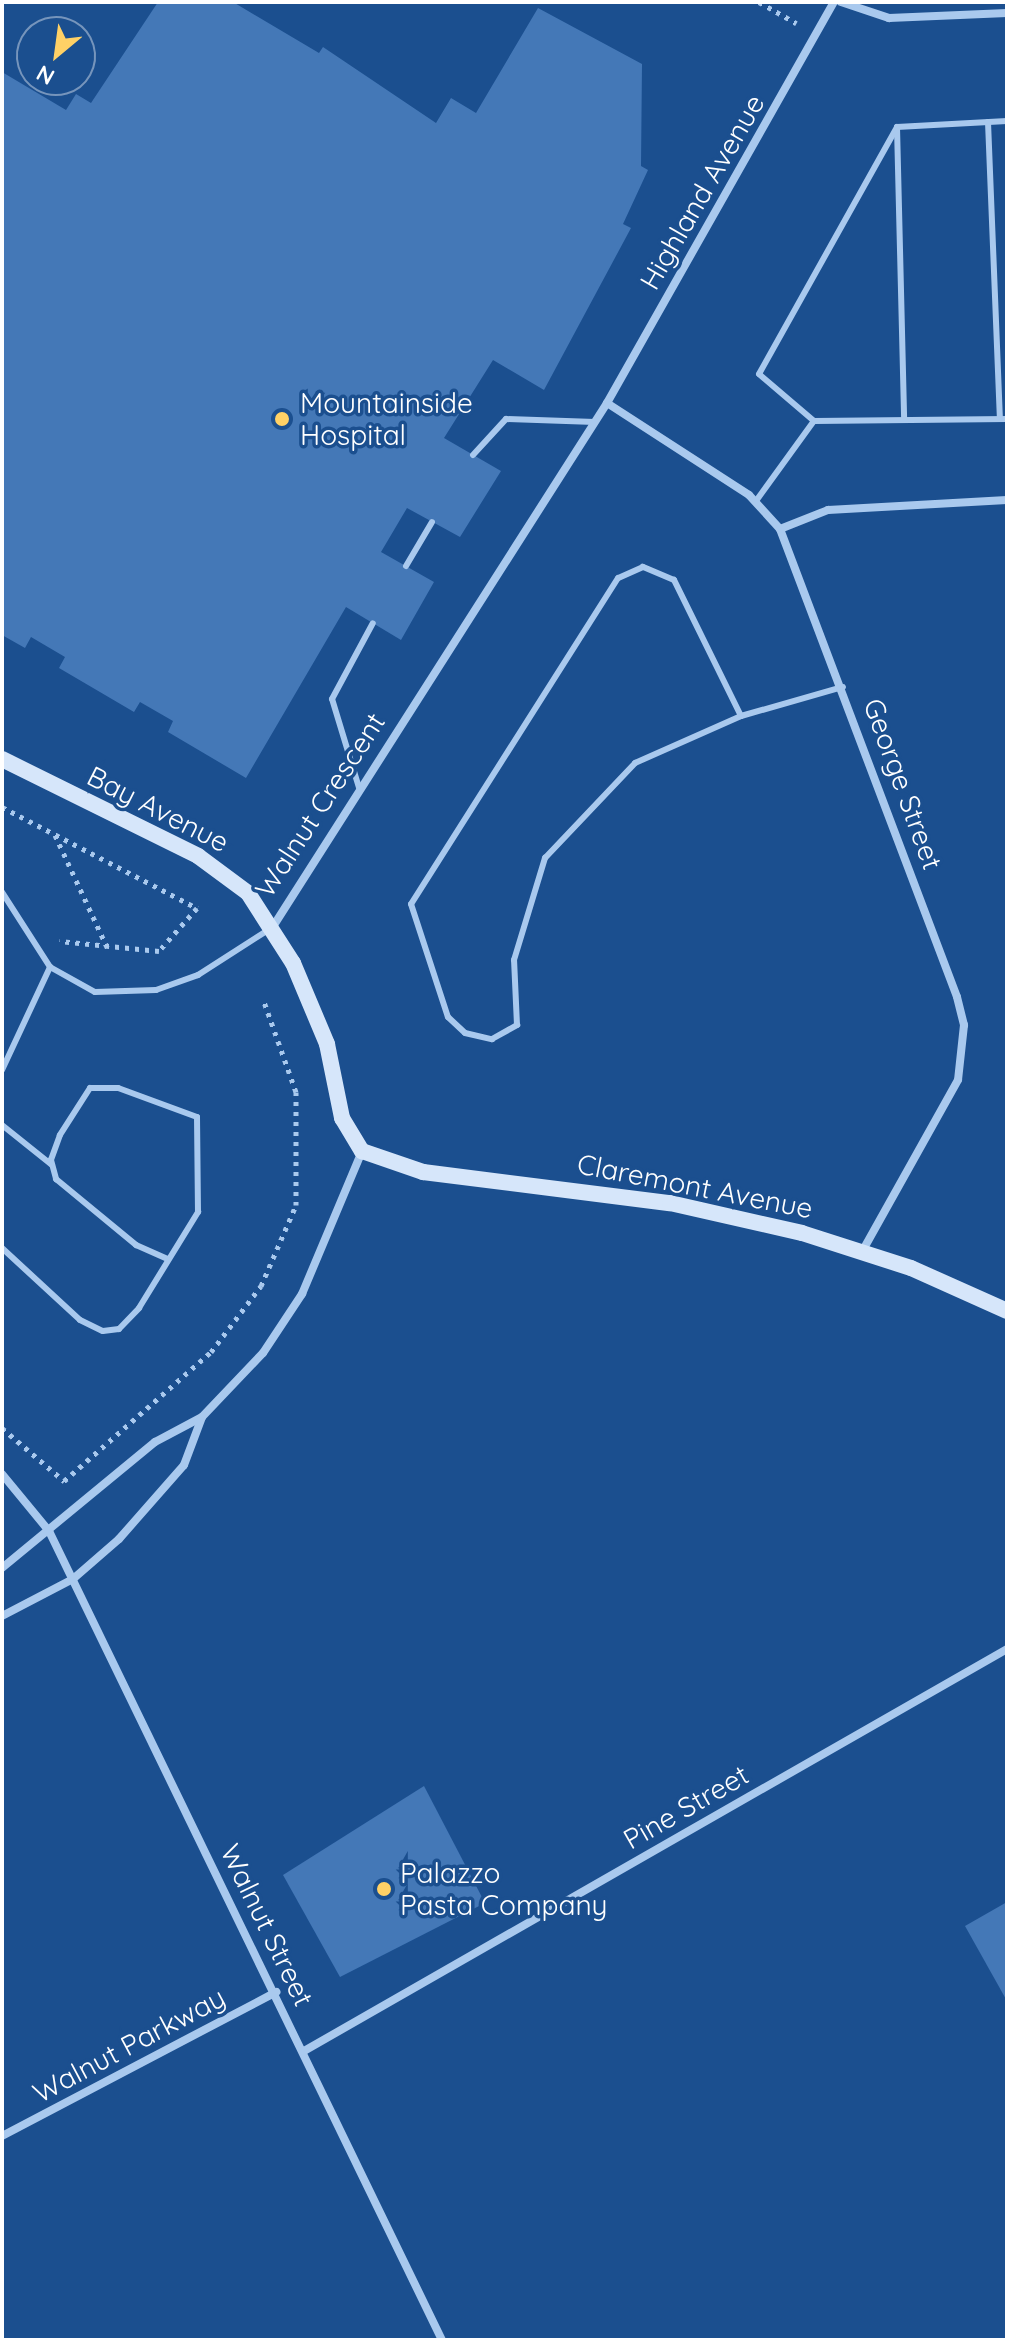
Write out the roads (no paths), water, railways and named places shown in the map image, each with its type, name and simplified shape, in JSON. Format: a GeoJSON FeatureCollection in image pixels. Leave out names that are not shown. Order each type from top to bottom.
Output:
{"type":"FeatureCollection","features":[{"type":"Feature","properties":{"kind":"street","name":"Highland Avenue"},"geometry":{"type":"LineString","coordinates":[[607,403],[834,2]]}},
{"type":"Feature","properties":{"kind":"street"},"geometry":{"type":"LineString","coordinates":[[841,2],[889,18],[1007,13]]}},
{"type":"Feature","properties":{"kind":"street","name":"Walnut Crescent"},"geometry":{"type":"LineString","coordinates":[[362,1151],[349,1138],[327,1044],[274,925],[607,403]]}},
{"type":"Feature","properties":{"kind":"street","name":"George Street"},"geometry":{"type":"LineString","coordinates":[[607,403],[756,501],[780,529],[843,687],[964,1025],[958,1080],[863,1250]]}},
{"type":"Feature","properties":{"kind":"street"},"geometry":{"type":"LineString","coordinates":[[780,529],[828,510],[1007,500]]}},
{"type":"Feature","properties":{"kind":"street","name":"Bay Avenue"},"geometry":{"type":"LineString","coordinates":[[2,759],[228,874],[274,925]]}},
{"type":"Feature","properties":{"kind":"street"},"geometry":{"type":"LineString","coordinates":[[2,1568],[155,1442],[202,1417],[263,1353],[302,1294],[362,1151]]}},
{"type":"Feature","properties":{"kind":"street","name":"Claremont Avenue"},"geometry":{"type":"LineString","coordinates":[[362,1151],[423,1172],[670,1203],[863,1250],[1007,1311]]}},
{"type":"Feature","properties":{"kind":"street"},"geometry":{"type":"LineString","coordinates":[[2,1616],[73,1579],[184,1465],[202,1417]]}},
{"type":"Feature","properties":{"kind":"street","name":"Walnut Street"},"geometry":{"type":"LineString","coordinates":[[2,1474],[49,1531],[276,1992],[442,2340]]}},
{"type":"Feature","properties":{"kind":"street","name":"Pine Street"},"geometry":{"type":"LineString","coordinates":[[304,2051],[1007,1649]]}},
{"type":"Feature","properties":{"kind":"street","name":"Walnut Parkway"},"geometry":{"type":"LineString","coordinates":[[2,2136],[276,1992]]}},
{"type":"Feature","properties":{"kind":"lane"},"geometry":{"type":"LineString","coordinates":[[897,127],[1007,121]]}},
{"type":"Feature","properties":{"kind":"lane"},"geometry":{"type":"LineString","coordinates":[[897,127],[759,374],[814,421],[1003,419],[988,122]]}},
{"type":"Feature","properties":{"kind":"lane"},"geometry":{"type":"LineString","coordinates":[[897,127],[904,419]]}},
{"type":"Feature","properties":{"kind":"lane"},"geometry":{"type":"LineString","coordinates":[[473,455],[506,419],[595,422]]}},
{"type":"Feature","properties":{"kind":"lane"},"geometry":{"type":"LineString","coordinates":[[756,501],[814,421]]}},
{"type":"Feature","properties":{"kind":"lane"},"geometry":{"type":"LineString","coordinates":[[406,566],[432,522]]}},
{"type":"Feature","properties":{"kind":"lane"},"geometry":{"type":"LineString","coordinates":[[741,716],[674,580],[643,567],[618,578],[411,904],[448,1017],[465,1033],[492,1039],[517,1025],[514,960],[545,858],[635,763],[741,716],[843,687]]}},
{"type":"Feature","properties":{"kind":"lane"},"geometry":{"type":"LineString","coordinates":[[360,791],[332,699],[373,623]]}},
{"type":"Feature","properties":{"kind":"lane"},"geometry":{"type":"LineString","coordinates":[[2,892],[50,967],[95,992],[156,990],[198,975],[274,925]]}},
{"type":"Feature","properties":{"kind":"lane"},"geometry":{"type":"LineString","coordinates":[[2,1070],[50,967]]}},
{"type":"Feature","properties":{"kind":"lane"},"geometry":{"type":"LineString","coordinates":[[2,1248],[80,1320],[103,1331],[119,1329],[139,1308],[167,1259],[186,1241],[198,1212],[197,1117],[149,1094],[90,1088],[60,1135],[53,1165]]}},
{"type":"Feature","properties":{"kind":"lane"},"geometry":{"type":"LineString","coordinates":[[2,1125],[53,1165],[69,1194],[167,1259]]}},
{"type":"Feature","properties":{"kind":"place","name":"Mountainside Hospital"},"geometry":{"type":"Point","coordinates":[282,419]}},
{"type":"Feature","properties":{"kind":"place","name":"Palazzo Pasta Company"},"geometry":{"type":"Point","coordinates":[384,1889]}}]}
